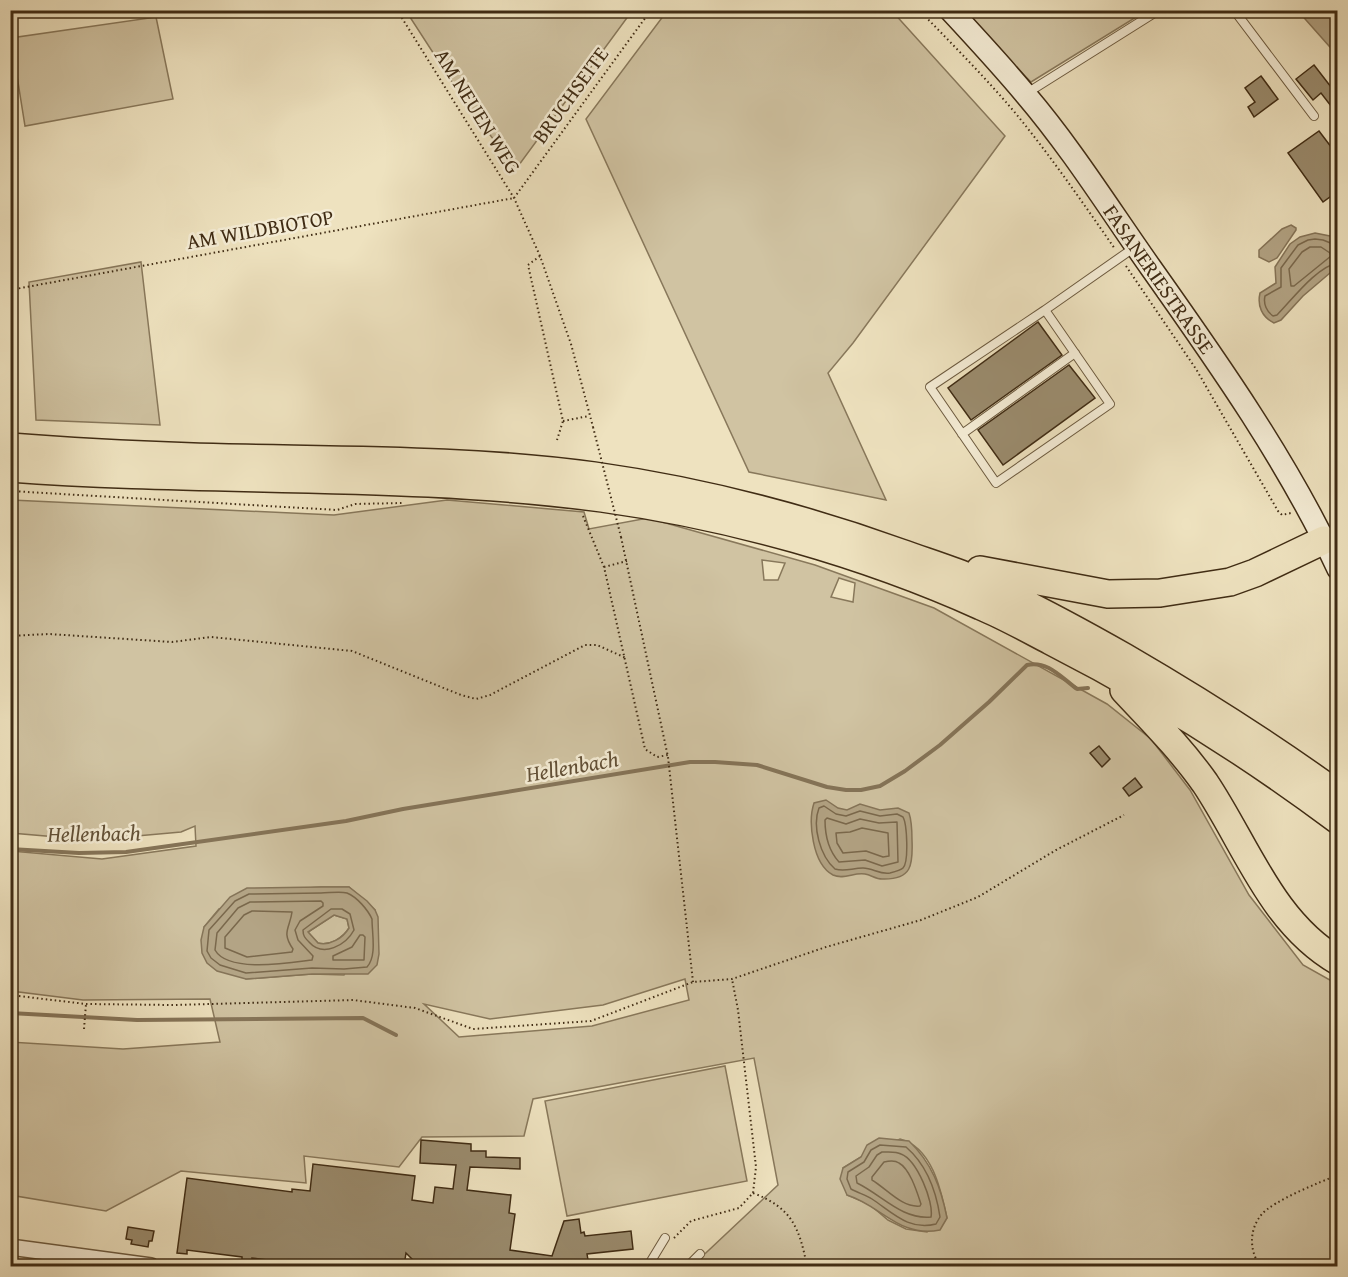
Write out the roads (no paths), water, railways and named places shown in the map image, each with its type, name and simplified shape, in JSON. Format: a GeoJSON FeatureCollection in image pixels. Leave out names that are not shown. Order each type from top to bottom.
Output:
{"type":"FeatureCollection","features":[{"type":"Feature","properties":{"kind":"highway"},"geometry":{"type":"LineString","coordinates":[[10,447],[194,457],[438,463],[591,476],[658,486],[740,503],[833,529],[966,576],[1070,626],[1180,689],[1256,737],[1338,795]]}},
{"type":"Feature","properties":{"kind":"highway"},"geometry":{"type":"LineString","coordinates":[[10,468],[121,475],[430,483],[602,498],[734,523],[808,543],[920,581],[983,606],[1102,667],[1198,724],[1338,820]]}},
{"type":"Feature","properties":{"kind":"highway"},"geometry":{"type":"LineString","coordinates":[[866,540],[999,575],[1108,594],[1160,593],[1230,582],[1255,573],[1331,537]]}},
{"type":"Feature","properties":{"kind":"highway"},"geometry":{"type":"LineString","coordinates":[[1102,667],[1189,761],[1216,801],[1256,871],[1291,921],[1312,942],[1338,961]]}},
{"type":"Feature","properties":{"kind":"street","name":"FASANERIESTRASSE"},"geometry":{"type":"LineString","coordinates":[[950,10],[1026,94],[1057,134],[1128,251],[1214,357],[1311,515],[1331,537],[1338,569]]}},
{"type":"Feature","properties":{"kind":"street"},"geometry":{"type":"LineString","coordinates":[[10,1247],[151,1266]]}},
{"type":"Feature","properties":{"kind":"lane"},"geometry":{"type":"LineString","coordinates":[[1026,94],[1159,10]]}},
{"type":"Feature","properties":{"kind":"lane"},"geometry":{"type":"LineString","coordinates":[[1234,10],[1314,116]]}},
{"type":"Feature","properties":{"kind":"lane"},"geometry":{"type":"LineString","coordinates":[[1045,310],[1110,404],[996,483],[930,387],[1128,251]]}},
{"type":"Feature","properties":{"kind":"lane"},"geometry":{"type":"LineString","coordinates":[[962,434],[1075,353]]}},
{"type":"Feature","properties":{"kind":"lane"},"geometry":{"type":"LineString","coordinates":[[648,1266],[665,1238]]}},
{"type":"Feature","properties":{"kind":"lane"},"geometry":{"type":"LineString","coordinates":[[688,1266],[700,1254]]}},
{"type":"Feature","properties":{"kind":"water"},"geometry":{"type":"Polygon","coordinates":[[[1298,11],[1337,11],[1337,55],[1298,11]]]}},
{"type":"Feature","properties":{"kind":"water"},"geometry":{"type":"Polygon","coordinates":[[[1291,225],[1296,230],[1277,258],[1269,262],[1259,257],[1259,250],[1282,229],[1291,225]]]}},
{"type":"Feature","properties":{"kind":"water"},"geometry":{"type":"Polygon","coordinates":[[[1315,233],[1330,236],[1336,241],[1337,267],[1303,296],[1281,320],[1274,323],[1261,311],[1260,293],[1276,283],[1275,267],[1290,244],[1300,237],[1315,233]]]}},
{"type":"Feature","properties":{"kind":"water"},"geometry":{"type":"Polygon","coordinates":[[[826,800],[838,808],[847,810],[860,804],[880,810],[898,808],[909,813],[912,826],[912,857],[905,874],[892,879],[882,879],[861,874],[837,876],[826,869],[816,852],[811,820],[814,803],[826,800]]]}},
{"type":"Feature","properties":{"kind":"water"},"geometry":{"type":"Polygon","coordinates":[[[349,887],[367,901],[378,917],[377,965],[368,974],[312,974],[246,979],[217,971],[207,963],[202,953],[201,940],[204,927],[230,897],[247,888],[349,887]],[[334,915],[308,932],[318,943],[332,942],[340,938],[349,928],[347,919],[334,915]]]}},
{"type":"Feature","properties":{"kind":"water"},"geometry":{"type":"Polygon","coordinates":[[[879,1138],[909,1141],[930,1167],[947,1218],[940,1230],[926,1231],[902,1225],[871,1206],[847,1195],[840,1179],[843,1168],[861,1157],[867,1145],[879,1138]]]}},
{"type":"Feature","properties":{"kind":"waterway","name":"Hellenbach"},"geometry":{"type":"LineString","coordinates":[[10,849],[79,853],[126,852],[346,821],[403,809],[690,762],[757,765],[827,787],[861,790],[880,786],[940,745],[1027,665],[1048,667],[1077,689],[1088,688]]}},
{"type":"Feature","properties":{"kind":"waterway"},"geometry":{"type":"LineString","coordinates":[[10,1013],[137,1020],[363,1018],[396,1035]]}}]}
